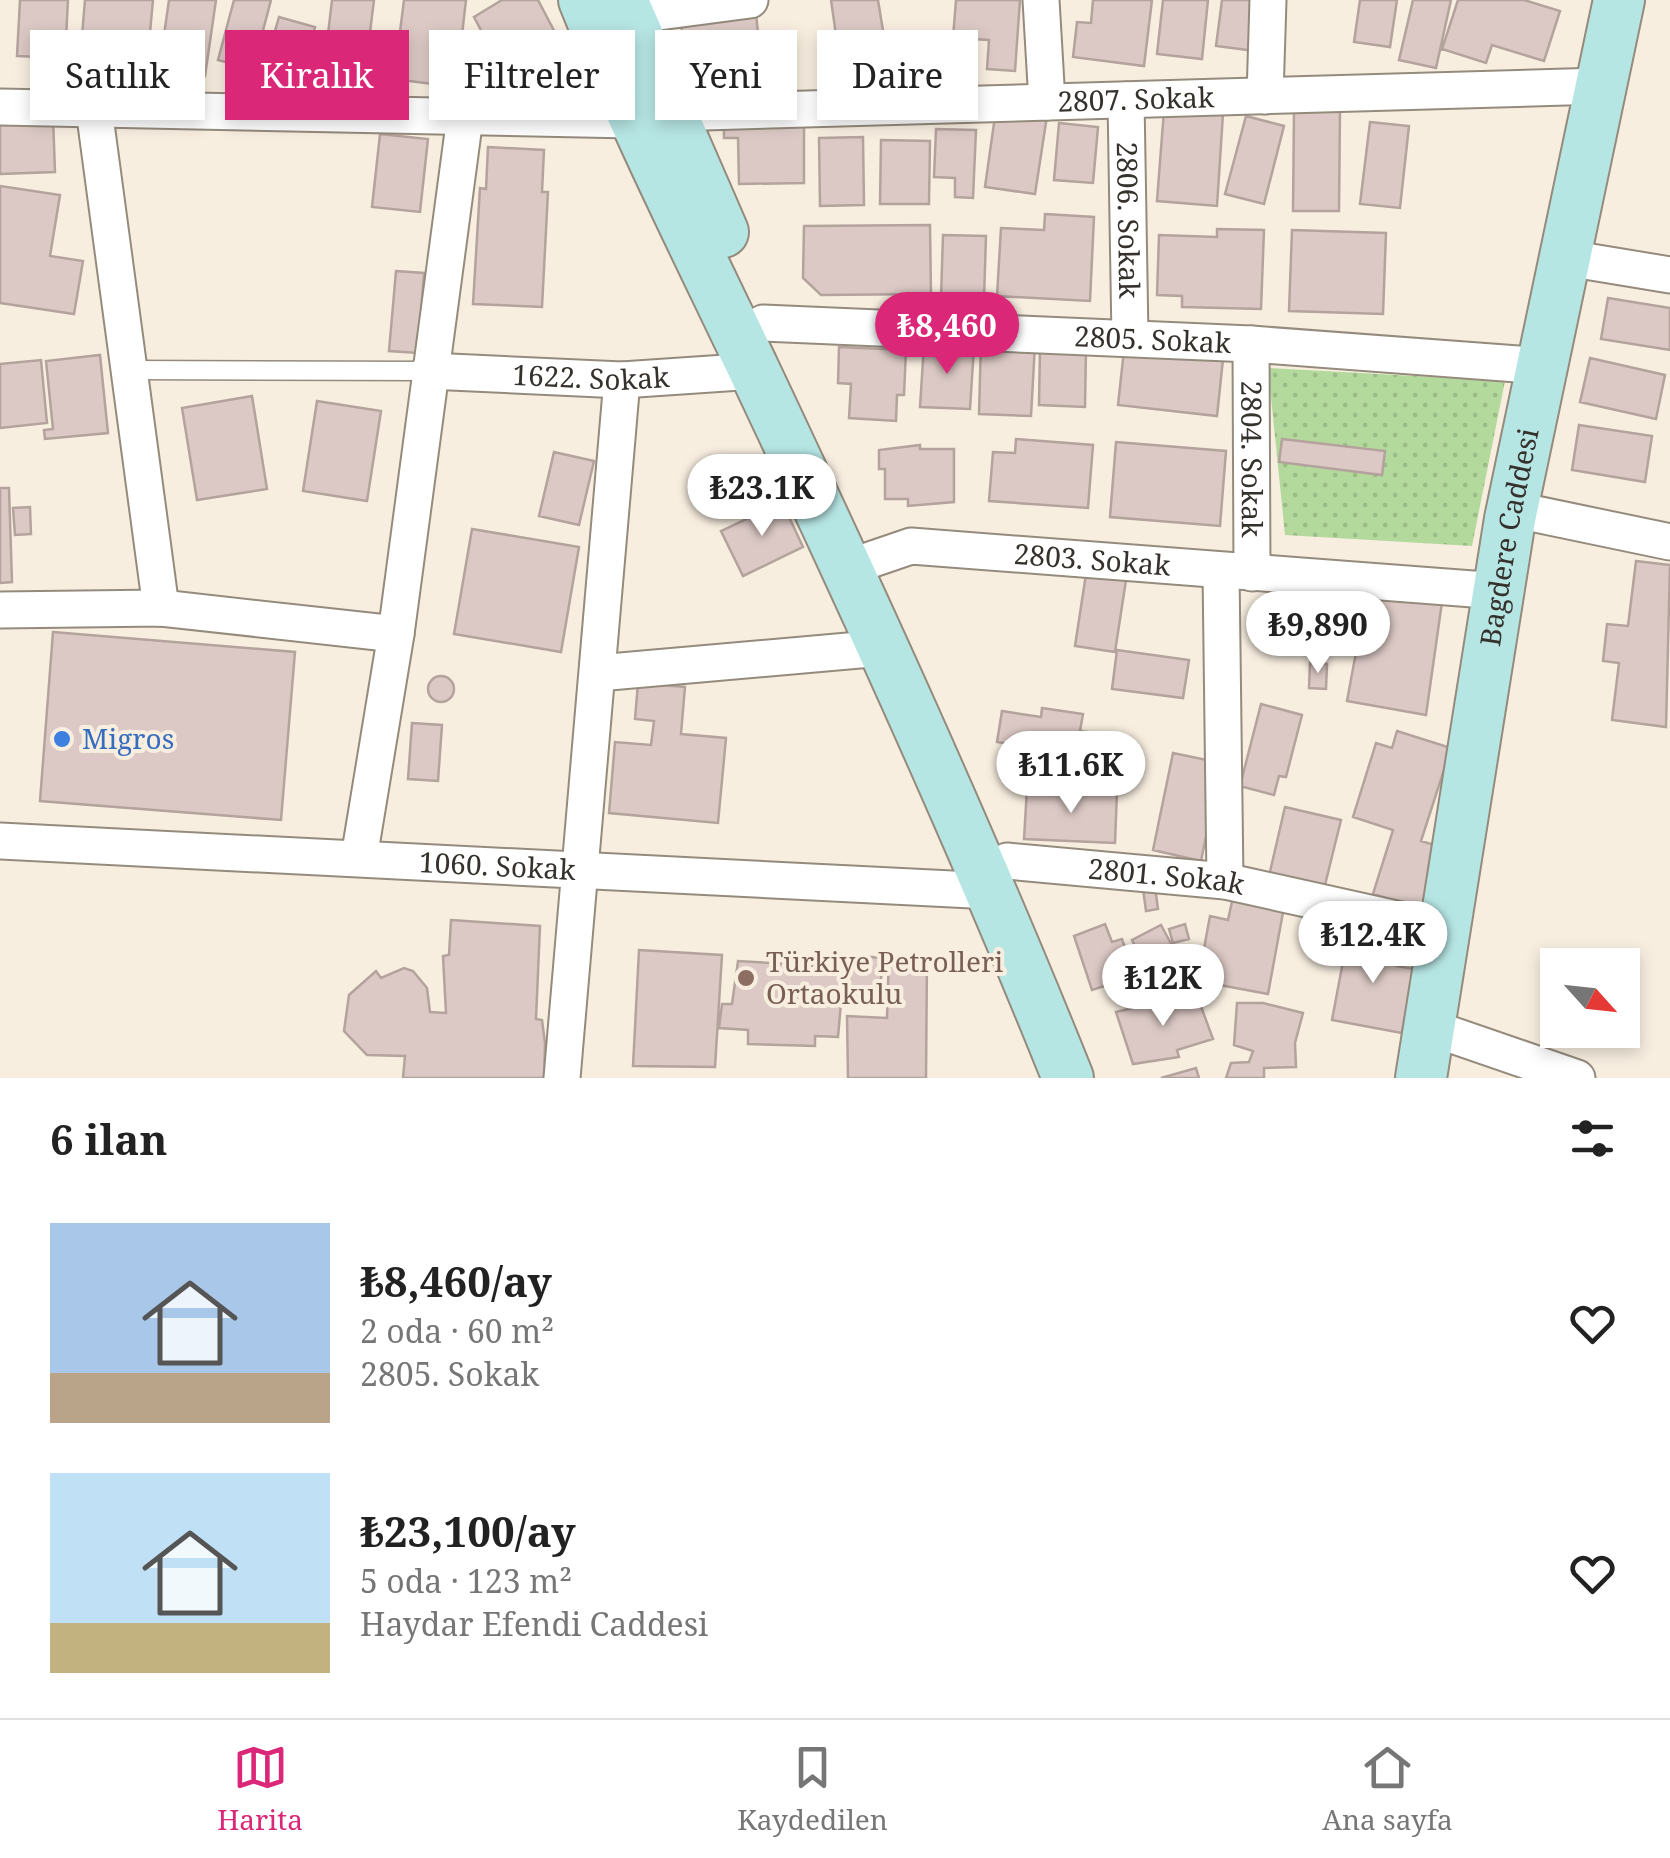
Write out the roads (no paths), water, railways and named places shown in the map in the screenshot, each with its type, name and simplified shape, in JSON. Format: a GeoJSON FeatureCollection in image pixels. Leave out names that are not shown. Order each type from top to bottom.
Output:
{"type":"FeatureCollection","features":[{"type":"Feature","properties":{"kind":"main road","name":"Bagdere Caddesi"},"geometry":{"type":"LineString","coordinates":[[1421,1078],[1426,1026],[1512,509],[1620,0]]}},
{"type":"Feature","properties":{"kind":"main road"},"geometry":{"type":"LineString","coordinates":[[612,5],[651,116],[755,371],[882,648],[1000,876],[1098,1078]]}},
{"type":"Feature","properties":{"kind":"main road"},"geometry":{"type":"LineString","coordinates":[[651,116],[763,322],[870,560],[1000,876],[1068,1078]]}},
{"type":"Feature","properties":{"kind":"street"},"geometry":{"type":"LineString","coordinates":[[612,5],[750,0]]}},
{"type":"Feature","properties":{"kind":"street"},"geometry":{"type":"LineString","coordinates":[[1041,0],[1047,102]]}},
{"type":"Feature","properties":{"kind":"street"},"geometry":{"type":"LineString","coordinates":[[1266,96],[1268,0]]}},
{"type":"Feature","properties":{"kind":"street","name":"2807. Sokak"},"geometry":{"type":"LineString","coordinates":[[635,116],[1601,86]]}},
{"type":"Feature","properties":{"kind":"street","name":"2806. Sokak"},"geometry":{"type":"LineString","coordinates":[[1126,100],[1130,338]]}},
{"type":"Feature","properties":{"kind":"street","name":"2807. Sokak"},"geometry":{"type":"LineString","coordinates":[[0,107],[30,108]]}},
{"type":"Feature","properties":{"kind":"street","name":"2807. Sokak"},"geometry":{"type":"LineString","coordinates":[[205,112],[429,117]]}},
{"type":"Feature","properties":{"kind":"street"},"geometry":{"type":"LineString","coordinates":[[95,120],[161,608]]}},
{"type":"Feature","properties":{"kind":"street"},"geometry":{"type":"LineString","coordinates":[[359,858],[396,634],[465,120]]}},
{"type":"Feature","properties":{"kind":"street"},"geometry":{"type":"LineString","coordinates":[[1567,258],[1670,275]]}},
{"type":"Feature","properties":{"kind":"street","name":"2805. Sokak"},"geometry":{"type":"LineString","coordinates":[[763,322],[1251,344],[1544,366]]}},
{"type":"Feature","properties":{"kind":"street","name":"2804. Sokak"},"geometry":{"type":"LineString","coordinates":[[1225,881],[1236,572],[1251,344]]}},
{"type":"Feature","properties":{"kind":"street","name":"1622. Sokak"},"geometry":{"type":"LineString","coordinates":[[428,372],[622,380],[755,371]]}},
{"type":"Feature","properties":{"kind":"street"},"geometry":{"type":"LineString","coordinates":[[562,1078],[622,380]]}},
{"type":"Feature","properties":{"kind":"street"},"geometry":{"type":"LineString","coordinates":[[1512,509],[1670,542]]}},
{"type":"Feature","properties":{"kind":"street","name":"2803. Sokak"},"geometry":{"type":"LineString","coordinates":[[870,560],[911,546],[1499,591]]}},
{"type":"Feature","properties":{"kind":"street"},"geometry":{"type":"LineString","coordinates":[[0,610],[161,608],[396,634]]}},
{"type":"Feature","properties":{"kind":"street"},"geometry":{"type":"LineString","coordinates":[[598,673],[882,648]]}},
{"type":"Feature","properties":{"kind":"street","name":"1060. Sokak"},"geometry":{"type":"LineString","coordinates":[[0,841],[578,868],[1000,876]]}},
{"type":"Feature","properties":{"kind":"street","name":"2801. Sokak"},"geometry":{"type":"LineString","coordinates":[[1000,876],[1225,881],[1442,929]]}},
{"type":"Feature","properties":{"kind":"street"},"geometry":{"type":"LineString","coordinates":[[1426,1026],[1577,1078]]}},
{"type":"Feature","properties":{"kind":"lane"},"geometry":{"type":"LineString","coordinates":[[128,370],[428,372]]}},
{"type":"Feature","properties":{"kind":"place","name":"Migros"},"geometry":{"type":"Point","coordinates":[62,739]}},
{"type":"Feature","properties":{"kind":"place","name":"Türkiye Petrolleri Ortaokulu"},"geometry":{"type":"Point","coordinates":[746,978]}}]}
